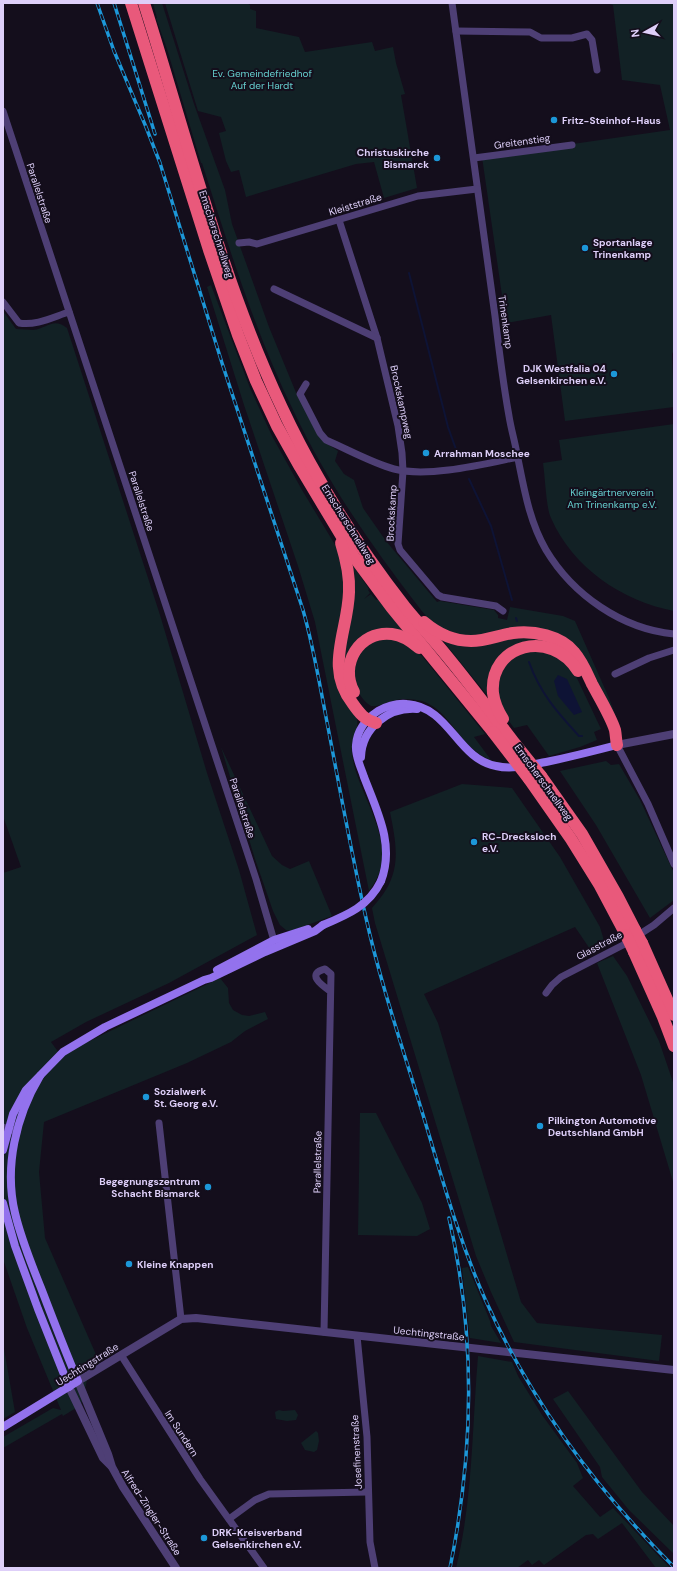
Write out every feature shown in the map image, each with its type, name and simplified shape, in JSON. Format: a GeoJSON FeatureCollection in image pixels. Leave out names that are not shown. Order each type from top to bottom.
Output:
{"type":"FeatureCollection","features":[{"type":"Feature","properties":{"kind":"highway","name":"Emscherschnellweg"},"geometry":{"type":"LineString","coordinates":[[131,3],[209,250],[238,335],[256,381],[277,426],[354,557],[391,607],[439,666],[516,745],[571,839],[630,932],[674,1015]]}},
{"type":"Feature","properties":{"kind":"highway","name":"Emscherschnellweg"},"geometry":{"type":"LineString","coordinates":[[144,3],[219,246],[248,331],[276,396],[303,450],[332,502],[365,552],[405,607],[446,656],[502,730],[535,778]]}},
{"type":"Feature","properties":{"kind":"highway"},"geometry":{"type":"LineString","coordinates":[[328,515],[343,549],[349,584],[349,600],[338,657],[342,685],[348,698],[372,719]]}},
{"type":"Feature","properties":{"kind":"highway"},"geometry":{"type":"LineString","coordinates":[[405,607],[430,627],[444,635],[459,640],[483,640],[513,633],[527,632],[545,635],[559,641],[574,651],[588,674],[615,730],[617,745]]}},
{"type":"Feature","properties":{"kind":"highway"},"geometry":{"type":"LineString","coordinates":[[372,719],[356,695],[349,679],[350,661],[353,653],[362,643],[378,635],[396,635],[413,643],[439,666]]}},
{"type":"Feature","properties":{"kind":"highway"},"geometry":{"type":"LineString","coordinates":[[502,730],[493,694],[496,672],[504,660],[516,651],[528,646],[543,646],[556,650],[572,662],[580,674],[606,728],[617,745]]}},
{"type":"Feature","properties":{"kind":"highway","name":"Emscherschnellweg"},"geometry":{"type":"LineString","coordinates":[[638,948],[674,1046]]}},
{"type":"Feature","properties":{"kind":"main road"},"geometry":{"type":"LineString","coordinates":[[3,1150],[6,1128],[22,1096],[29,1085],[40,1076],[63,1052],[104,1027],[204,980],[209,974],[278,943],[343,917],[361,907],[376,891],[381,881],[387,859],[386,841],[384,831],[357,759],[356,745],[360,732],[372,719],[390,706],[402,704],[421,707],[432,713],[449,728],[473,755],[496,767],[526,766],[617,745]]}},
{"type":"Feature","properties":{"kind":"main road"},"geometry":{"type":"LineString","coordinates":[[40,1076],[30,1094],[17,1132],[12,1154],[11,1186],[14,1212],[24,1246],[78,1381]]}},
{"type":"Feature","properties":{"kind":"main road"},"geometry":{"type":"LineString","coordinates":[[3,1203],[15,1246],[38,1310],[69,1387]]}},
{"type":"Feature","properties":{"kind":"main road","name":"Uechtingstraße"},"geometry":{"type":"LineString","coordinates":[[3,1428],[78,1381]]}},
{"type":"Feature","properties":{"kind":"street","name":"Trinenkamp"},"geometry":{"type":"LineString","coordinates":[[452,3],[505,391],[511,427],[531,518],[546,550],[563,574],[584,595],[615,616],[642,627],[674,634]]}},
{"type":"Feature","properties":{"kind":"street"},"geometry":{"type":"LineString","coordinates":[[456,31],[530,32],[541,38],[572,38],[587,34],[592,40],[597,70]]}},
{"type":"Feature","properties":{"kind":"street","name":"Parallelstraße"},"geometry":{"type":"LineString","coordinates":[[3,112],[278,943]]}},
{"type":"Feature","properties":{"kind":"street","name":"Greitenstieg"},"geometry":{"type":"LineString","coordinates":[[474,158],[572,145]]}},
{"type":"Feature","properties":{"kind":"street","name":"Kleiststraße"},"geometry":{"type":"LineString","coordinates":[[239,243],[249,242],[257,244],[418,196],[478,189]]}},
{"type":"Feature","properties":{"kind":"street","name":"Brockskampweg"},"geometry":{"type":"LineString","coordinates":[[340,220],[377,338],[398,426],[403,471]]}},
{"type":"Feature","properties":{"kind":"street"},"geometry":{"type":"LineString","coordinates":[[274,289],[377,338]]}},
{"type":"Feature","properties":{"kind":"street"},"geometry":{"type":"LineString","coordinates":[[3,302],[19,322],[26,324],[35,323],[69,312]]}},
{"type":"Feature","properties":{"kind":"street"},"geometry":{"type":"LineString","coordinates":[[306,384],[300,394],[320,433],[326,440],[388,467],[403,471],[451,469],[518,457]]}},
{"type":"Feature","properties":{"kind":"street","name":"Brockskamp"},"geometry":{"type":"LineString","coordinates":[[403,471],[398,544],[400,550],[438,595],[442,597],[496,606],[503,611]]}},
{"type":"Feature","properties":{"kind":"street"},"geometry":{"type":"LineString","coordinates":[[615,674],[649,658],[674,650]]}},
{"type":"Feature","properties":{"kind":"street"},"geometry":{"type":"LineString","coordinates":[[674,734],[617,745],[648,804],[674,864]]}},
{"type":"Feature","properties":{"kind":"street","name":"Glasstraße"},"geometry":{"type":"LineString","coordinates":[[664,918],[674,908]]}},
{"type":"Feature","properties":{"kind":"street","name":"Glasstraße"},"geometry":{"type":"LineString","coordinates":[[546,993],[561,977],[623,945],[664,918],[674,914]]}},
{"type":"Feature","properties":{"kind":"street","name":"Parallelstraße"},"geometry":{"type":"LineString","coordinates":[[324,1332],[330,991]]}},
{"type":"Feature","properties":{"kind":"street"},"geometry":{"type":"LineString","coordinates":[[159,1123],[181,1319]]}},
{"type":"Feature","properties":{"kind":"street"},"geometry":{"type":"LineString","coordinates":[[6,1128],[17,1132]]}},
{"type":"Feature","properties":{"kind":"street","name":"Uechtingstraße"},"geometry":{"type":"LineString","coordinates":[[78,1381],[181,1319],[196,1318],[674,1370]]}},
{"type":"Feature","properties":{"kind":"street","name":"Josefinenstraße"},"geometry":{"type":"LineString","coordinates":[[357,1336],[366,1428],[370,1542],[375,1568]]}},
{"type":"Feature","properties":{"kind":"street","name":"Im Sundern"},"geometry":{"type":"LineString","coordinates":[[121,1355],[200,1479],[264,1568]]}},
{"type":"Feature","properties":{"kind":"street","name":"Alfred-Zingler-Straße"},"geometry":{"type":"LineString","coordinates":[[78,1381],[112,1467],[123,1487],[176,1568]]}},
{"type":"Feature","properties":{"kind":"street","name":"Alfred-Zingler-Straße"},"geometry":{"type":"LineString","coordinates":[[69,1387],[103,1458],[112,1467]]}},
{"type":"Feature","properties":{"kind":"street"},"geometry":{"type":"LineString","coordinates":[[229,1519],[255,1500],[269,1494],[368,1492]]}},
{"type":"Feature","properties":{"kind":"green space"},"geometry":{"type":"Polygon","coordinates":[[[153,3],[162,3],[194,104],[225,190],[232,224],[269,327],[297,395],[326,443],[338,451],[335,461],[344,474],[354,480],[363,508],[386,541],[437,602],[440,601],[494,610],[498,615],[498,618],[507,620],[510,607],[563,616],[575,621],[609,698],[621,730],[564,638],[486,635],[466,636],[442,629],[421,610],[352,515],[321,465],[307,439],[267,351],[233,258],[201,163],[167,49],[156,18],[153,3]]]}},
{"type":"Feature","properties":{"kind":"green space","name":"Ev. Gemeindefriedhof Auf der Hardt"},"geometry":{"type":"Polygon","coordinates":[[[165,3],[247,3],[250,5],[250,9],[256,11],[256,28],[299,37],[305,52],[372,42],[375,51],[393,47],[405,94],[401,95],[417,188],[384,198],[374,162],[356,164],[246,197],[239,170],[231,172],[226,161],[219,133],[226,131],[221,117],[198,111],[165,3]]]}},
{"type":"Feature","properties":{"kind":"green space","name":"Sportanlage Trinenkamp"},"geometry":{"type":"Polygon","coordinates":[[[606,3],[674,3],[674,356],[672,352],[674,407],[565,421],[551,315],[506,323],[482,157],[670,130],[660,85],[622,80],[613,5],[606,3]]]}},
{"type":"Feature","properties":{"kind":"green space"},"geometry":{"type":"Polygon","coordinates":[[[211,285],[250,388],[272,436],[337,548],[342,563],[345,587],[334,654],[357,720],[352,749],[354,765],[377,824],[382,849],[380,869],[369,891],[315,622],[207,287],[211,285]]]}},
{"type":"Feature","properties":{"kind":"green space"},"geometry":{"type":"Polygon","coordinates":[[[3,311],[16,329],[33,330],[54,323],[58,323],[67,328],[160,615],[207,773],[239,870],[257,935],[169,983],[86,1022],[51,1042],[62,1057],[77,1047],[220,978],[228,988],[229,1003],[233,1010],[242,1015],[249,1016],[265,1012],[268,1019],[245,1031],[231,1042],[187,1063],[44,1122],[39,1172],[45,1238],[101,1366],[88,1376],[81,1405],[63,1416],[62,1414],[3,1448],[3,1437],[53,1408],[61,1410],[27,1328],[3,1259],[3,873],[21,867],[3,816],[3,311]]]}},
{"type":"Feature","properties":{"kind":"green space","name":"Kleingärtnerverein Am Trinenkamp e.V."},"geometry":{"type":"Polygon","coordinates":[[[674,424],[674,611],[636,599],[618,590],[601,580],[572,552],[560,536],[549,513],[543,463],[562,460],[559,440],[674,424]]]}},
{"type":"Feature","properties":{"kind":"green space"},"geometry":{"type":"Polygon","coordinates":[[[352,564],[369,589],[368,590],[370,593],[364,599],[371,594],[376,600],[378,599],[406,635],[376,632],[343,666],[352,564]]]}},
{"type":"Feature","properties":{"kind":"green space"},"geometry":{"type":"Polygon","coordinates":[[[391,637],[414,649],[422,656],[485,734],[474,737],[491,760],[471,747],[441,712],[422,701],[407,699],[396,700],[374,706],[371,706],[366,702],[357,689],[352,667],[366,643],[391,637]]]}},
{"type":"Feature","properties":{"kind":"green space"},"geometry":{"type":"Polygon","coordinates":[[[440,637],[538,637],[563,650],[506,654],[491,700],[440,637]]]}},
{"type":"Feature","properties":{"kind":"green space"},"geometry":{"type":"Polygon","coordinates":[[[523,651],[556,653],[575,674],[601,729],[594,732],[597,740],[580,747],[549,756],[527,725],[514,728],[503,713],[497,697],[501,669],[506,663],[523,651]]]}},
{"type":"Feature","properties":{"kind":"green space"},"geometry":{"type":"Polygon","coordinates":[[[221,747],[272,856],[282,865],[290,869],[309,861],[332,916],[291,931],[286,930],[280,925],[273,911],[255,859],[221,747]]]}},
{"type":"Feature","properties":{"kind":"green space"},"geometry":{"type":"Polygon","coordinates":[[[606,761],[611,765],[619,764],[640,800],[674,873],[674,900],[650,918],[596,825],[560,771],[606,761]]]}},
{"type":"Feature","properties":{"kind":"green space"},"geometry":{"type":"Polygon","coordinates":[[[462,784],[512,788],[560,857],[600,927],[605,944],[592,952],[575,927],[424,994],[438,1023],[521,1302],[537,1323],[662,1335],[659,1361],[514,1342],[476,1256],[375,923],[372,908],[389,885],[393,874],[396,852],[390,812],[462,784]]]}},
{"type":"Feature","properties":{"kind":"green space"},"geometry":{"type":"Polygon","coordinates":[[[613,956],[627,976],[659,1041],[674,1085],[674,1185],[641,1075],[597,963],[613,956]]]}},
{"type":"Feature","properties":{"kind":"green space"},"geometry":{"type":"Polygon","coordinates":[[[360,1113],[376,1113],[422,1203],[430,1229],[417,1236],[358,1235],[360,1113]]]}},
{"type":"Feature","properties":{"kind":"green space"},"geometry":{"type":"Polygon","coordinates":[[[468,1267],[491,1326],[501,1343],[470,1338],[462,1268],[468,1267]]]}},
{"type":"Feature","properties":{"kind":"green space"},"geometry":{"type":"Polygon","coordinates":[[[3,1343],[15,1412],[3,1419],[3,1343]]]}},
{"type":"Feature","properties":{"kind":"green space"},"geometry":{"type":"Polygon","coordinates":[[[478,1356],[512,1362],[518,1376],[542,1415],[577,1463],[583,1478],[573,1486],[600,1517],[613,1508],[670,1568],[656,1568],[622,1523],[598,1539],[593,1534],[586,1535],[544,1565],[539,1560],[532,1565],[528,1560],[517,1568],[456,1568],[462,1542],[469,1489],[478,1356]]]}},
{"type":"Feature","properties":{"kind":"green space"},"geometry":{"type":"Polygon","coordinates":[[[568,1391],[642,1492],[674,1526],[674,1554],[629,1510],[602,1477],[600,1467],[553,1399],[568,1391]]]}},
{"type":"Feature","properties":{"kind":"green space"},"geometry":{"type":"Polygon","coordinates":[[[279,1410],[295,1410],[298,1415],[296,1420],[287,1421],[276,1419],[275,1412],[279,1410]]]}},
{"type":"Feature","properties":{"kind":"green space"},"geometry":{"type":"Polygon","coordinates":[[[316,1431],[318,1433],[319,1441],[317,1450],[314,1452],[305,1450],[301,1443],[316,1431]]]}},
{"type":"Feature","properties":{"kind":"shaded area"},"geometry":{"type":"Polygon","coordinates":[[[558,675],[567,679],[582,712],[574,715],[558,696],[554,681],[558,675]]]}},
{"type":"Feature","properties":{"kind":"waterway"},"geometry":{"type":"LineString","coordinates":[[409,273],[448,427],[458,455]]}},
{"type":"Feature","properties":{"kind":"waterway"},"geometry":{"type":"LineString","coordinates":[[469,479],[491,526],[512,600]]}},
{"type":"Feature","properties":{"kind":"waterway"},"geometry":{"type":"LineString","coordinates":[[529,662],[538,683],[550,702],[563,719],[579,736],[582,736]]}},
{"type":"Feature","properties":{"kind":"railway"},"geometry":{"type":"LineString","coordinates":[[97,3],[114,51],[160,163],[222,363],[303,610],[316,663],[350,843],[372,942],[391,1012],[466,1251],[485,1299],[503,1336],[544,1408],[592,1475],[645,1537],[674,1567]]}},
{"type":"Feature","properties":{"kind":"railway"},"geometry":{"type":"LineString","coordinates":[[114,3],[155,134]]}},
{"type":"Feature","properties":{"kind":"railway"},"geometry":{"type":"LineString","coordinates":[[449,1218],[458,1262],[464,1306],[468,1349],[469,1393],[464,1480],[450,1568]]}},
{"type":"Feature","properties":{"kind":"place","name":"Fritz-Steinhof-Haus"},"geometry":{"type":"Point","coordinates":[554,120]}},
{"type":"Feature","properties":{"kind":"place","name":"Christuskirche Bismarck"},"geometry":{"type":"Point","coordinates":[437,158]}},
{"type":"Feature","properties":{"kind":"place","name":"Sportanlage Trinenkamp"},"geometry":{"type":"Point","coordinates":[585,248]}},
{"type":"Feature","properties":{"kind":"place","name":"DJK Westfalia 04 Gelsenkirchen e.V."},"geometry":{"type":"Point","coordinates":[614,374]}},
{"type":"Feature","properties":{"kind":"place","name":"Arrahman Moschee"},"geometry":{"type":"Point","coordinates":[426,453]}},
{"type":"Feature","properties":{"kind":"place","name":"RC-Drecksloch e.V."},"geometry":{"type":"Point","coordinates":[474,842]}},
{"type":"Feature","properties":{"kind":"place","name":"Sozialwerk St. Georg e.V."},"geometry":{"type":"Point","coordinates":[146,1097]}},
{"type":"Feature","properties":{"kind":"place","name":"Pilkington Automotive Deutschland GmbH"},"geometry":{"type":"Point","coordinates":[540,1126]}},
{"type":"Feature","properties":{"kind":"place","name":"Begegnungszentrum Schacht Bismarck"},"geometry":{"type":"Point","coordinates":[208,1187]}},
{"type":"Feature","properties":{"kind":"place","name":"Kleine Knappen"},"geometry":{"type":"Point","coordinates":[129,1264]}},
{"type":"Feature","properties":{"kind":"place","name":"DRK-Kreisverband Gelsenkirchen e.V."},"geometry":{"type":"Point","coordinates":[204,1538]}}]}
